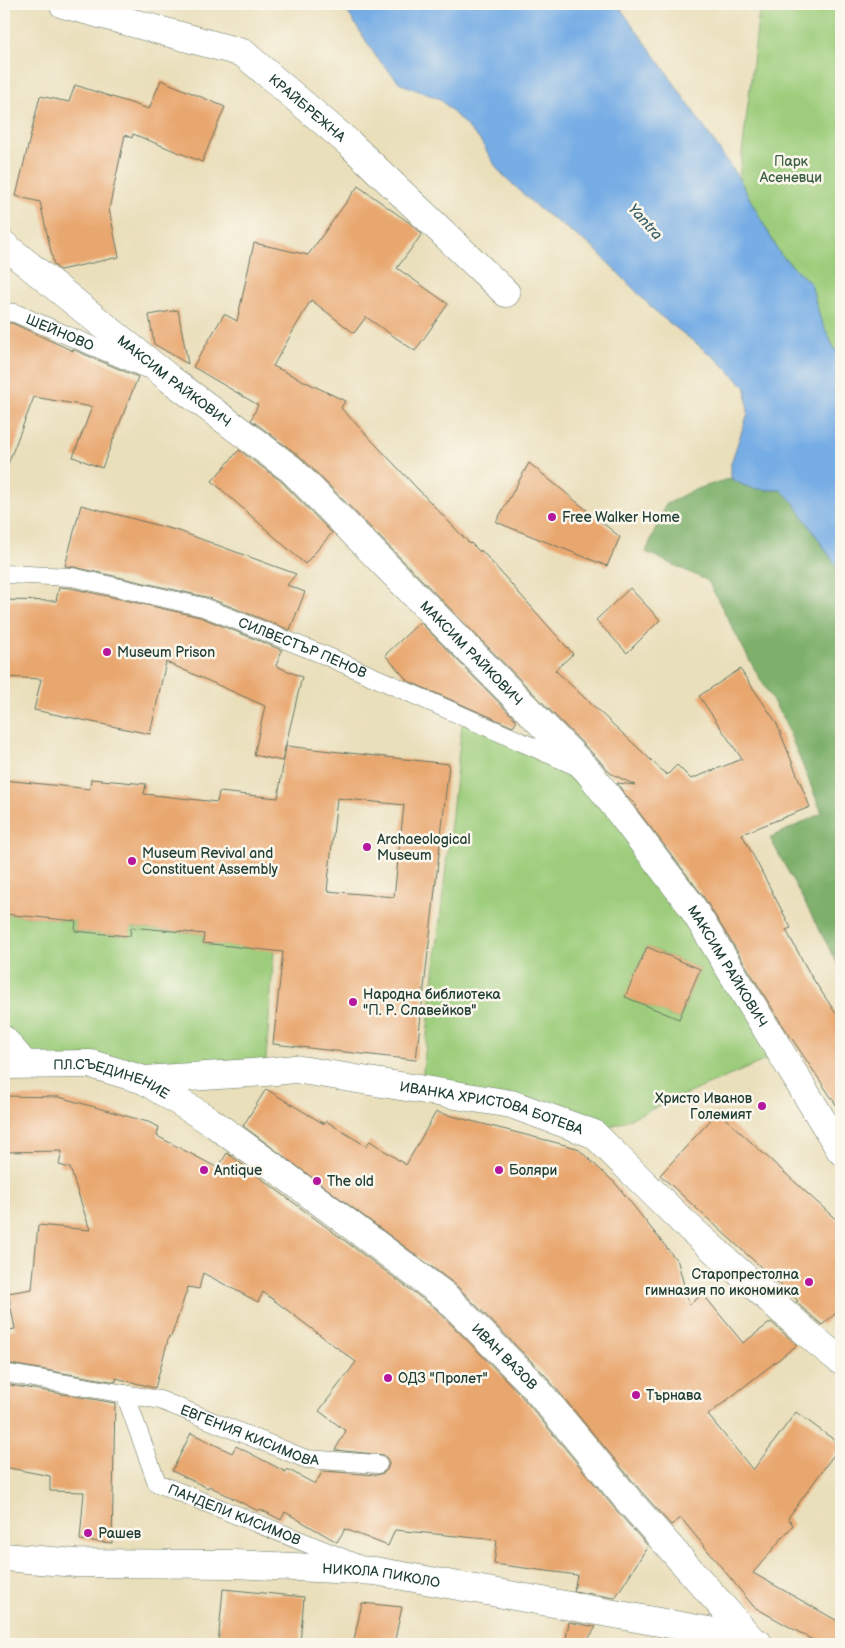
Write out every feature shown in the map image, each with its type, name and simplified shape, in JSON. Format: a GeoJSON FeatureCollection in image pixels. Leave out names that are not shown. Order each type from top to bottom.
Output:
{"type":"FeatureCollection","features":[{"type":"Feature","properties":{"kind":"street","name":"КРАЙБРЕЖНА"},"geometry":{"type":"LineString","coordinates":[[63,4],[243,54],[350,144],[506,293]]}},
{"type":"Feature","properties":{"kind":"street","name":"МАКСИМ РАЙКОВИЧ"},"geometry":{"type":"LineString","coordinates":[[4,245],[170,379],[291,469],[588,771],[690,904],[841,1151]]}},
{"type":"Feature","properties":{"kind":"street"},"geometry":{"type":"LineString","coordinates":[[4,1040],[14,1065]]}},
{"type":"Feature","properties":{"kind":"street","name":"ПЛ.СЪЕДИНЕНИЕ"},"geometry":{"type":"LineString","coordinates":[[14,1065],[91,1064],[144,1080],[210,1121]]}},
{"type":"Feature","properties":{"kind":"street","name":"ИВАНКА ХРИСТОВА БОТЕВА"},"geometry":{"type":"LineString","coordinates":[[144,1080],[295,1069],[511,1104],[594,1134],[683,1222],[841,1361]]}},
{"type":"Feature","properties":{"kind":"street","name":"ИВАН ВАЗОВ"},"geometry":{"type":"LineString","coordinates":[[210,1121],[445,1296],[532,1384],[628,1500],[757,1642]]}},
{"type":"Feature","properties":{"kind":"street","name":"НИКОЛА ПИКОЛО"},"geometry":{"type":"LineString","coordinates":[[4,1556],[76,1563],[234,1564],[375,1571],[757,1642]]}},
{"type":"Feature","properties":{"kind":"lane","name":"ШЕЙНОВО"},"geometry":{"type":"LineString","coordinates":[[4,312],[15,313],[170,379]]}},
{"type":"Feature","properties":{"kind":"lane","name":"СИЛВЕСТЪР ПЕНОВ"},"geometry":{"type":"LineString","coordinates":[[4,574],[72,576],[203,607],[324,655],[588,771]]}},
{"type":"Feature","properties":{"kind":"lane"},"geometry":{"type":"LineString","coordinates":[[4,1374],[125,1394]]}},
{"type":"Feature","properties":{"kind":"lane","name":"ЕВГЕНИЯ КИСИМОВА"},"geometry":{"type":"LineString","coordinates":[[125,1394],[160,1400],[306,1459],[378,1464]]}},
{"type":"Feature","properties":{"kind":"lane","name":"ПАНДЕЛИ КИСИМОВ"},"geometry":{"type":"LineString","coordinates":[[125,1394],[157,1484],[375,1571]]}},
{"type":"Feature","properties":{"kind":"green space","name":"Парк Асеневци"},"geometry":{"type":"Polygon","coordinates":[[[760,4],[841,4],[841,354],[835,350],[820,318],[811,284],[780,254],[739,179],[760,4]]]}},
{"type":"Feature","properties":{"kind":"green space"},"geometry":{"type":"Polygon","coordinates":[[[731,478],[743,485],[755,488],[781,490],[794,503],[841,573],[841,970],[770,838],[822,813],[785,722],[708,581],[646,552],[665,505],[691,491],[731,478]]]}},
{"type":"Feature","properties":{"kind":"green space"},"geometry":{"type":"Polygon","coordinates":[[[463,716],[588,771],[782,1053],[594,1134],[421,1089],[463,716]],[[647,947],[626,997],[679,1019],[700,969],[647,947]]]}},
{"type":"Feature","properties":{"kind":"green space"},"geometry":{"type":"Polygon","coordinates":[[[4,914],[76,921],[75,931],[129,936],[131,927],[204,934],[203,943],[274,950],[265,1072],[24,1064],[4,1040],[4,914]]]}},
{"type":"Feature","properties":{"kind":"green space"},"geometry":{"type":"Polygon","coordinates":[[[644,1638],[681,1644],[643,1644],[644,1638]]]}},
{"type":"Feature","properties":{"kind":"water","name":"Yantra"},"geometry":{"type":"Polygon","coordinates":[[[335,4],[617,4],[661,64],[739,179],[780,254],[811,284],[820,318],[835,350],[841,354],[841,573],[794,503],[781,490],[754,488],[743,485],[731,478],[731,463],[748,413],[746,388],[719,361],[658,314],[594,248],[538,208],[498,170],[480,140],[440,99],[401,84],[377,58],[347,11],[335,4]]]}},
{"type":"Feature","properties":{"kind":"building"},"geometry":{"type":"Polygon","coordinates":[[[161,80],[225,107],[202,162],[133,134],[132,138],[125,135],[109,209],[119,257],[60,270],[54,265],[40,202],[16,196],[40,96],[69,102],[75,85],[149,109],[161,80]]]}},
{"type":"Feature","properties":{"kind":"building"},"geometry":{"type":"Polygon","coordinates":[[[358,186],[422,234],[397,268],[448,304],[415,351],[366,317],[354,333],[311,300],[273,366],[345,401],[341,408],[470,544],[480,552],[481,550],[573,654],[555,670],[667,775],[677,765],[691,779],[742,759],[699,696],[740,669],[776,722],[810,807],[742,834],[791,928],[786,930],[811,976],[841,1021],[841,1112],[780,1021],[703,896],[635,807],[637,806],[627,797],[617,783],[635,785],[610,773],[302,458],[251,420],[258,405],[193,367],[224,314],[237,321],[254,243],[308,255],[358,186]]]}},
{"type":"Feature","properties":{"kind":"building"},"geometry":{"type":"Polygon","coordinates":[[[178,310],[188,364],[154,344],[149,315],[178,310]]]}},
{"type":"Feature","properties":{"kind":"building"},"geometry":{"type":"Polygon","coordinates":[[[4,323],[12,323],[73,351],[72,349],[138,377],[102,468],[73,457],[92,407],[34,397],[6,469],[4,468],[4,323]]]}},
{"type":"Feature","properties":{"kind":"building"},"geometry":{"type":"Polygon","coordinates":[[[239,450],[281,481],[332,533],[305,564],[212,481],[239,450]]]}},
{"type":"Feature","properties":{"kind":"building","name":"Free Walker Home"},"geometry":{"type":"Polygon","coordinates":[[[529,463],[620,537],[607,566],[496,522],[529,463]]]}},
{"type":"Feature","properties":{"kind":"building"},"geometry":{"type":"Polygon","coordinates":[[[81,505],[179,531],[296,574],[287,585],[305,592],[290,630],[206,597],[65,566],[81,505]]]}},
{"type":"Feature","properties":{"kind":"building"},"geometry":{"type":"Polygon","coordinates":[[[59,587],[71,588],[200,617],[282,650],[276,666],[302,677],[282,761],[254,755],[265,706],[166,662],[150,734],[34,710],[41,679],[4,677],[4,600],[56,601],[59,587]]]}},
{"type":"Feature","properties":{"kind":"building"},"geometry":{"type":"Polygon","coordinates":[[[630,588],[660,620],[627,653],[596,620],[630,588]]]}},
{"type":"Feature","properties":{"kind":"building"},"geometry":{"type":"Polygon","coordinates":[[[420,622],[517,721],[513,727],[408,681],[385,655],[420,622]]]}},
{"type":"Feature","properties":{"kind":"building"},"geometry":{"type":"Polygon","coordinates":[[[286,746],[449,764],[416,1060],[273,1044],[283,952],[203,943],[204,934],[131,927],[130,936],[75,931],[76,921],[4,914],[4,780],[90,789],[91,779],[146,784],[144,794],[217,802],[219,792],[278,798],[286,746]],[[337,798],[327,891],[394,897],[404,805],[337,798]]]}},
{"type":"Feature","properties":{"kind":"building"},"geometry":{"type":"Polygon","coordinates":[[[647,947],[700,969],[679,1019],[625,997],[647,947]]]}},
{"type":"Feature","properties":{"kind":"building"},"geometry":{"type":"Polygon","coordinates":[[[266,1089],[324,1124],[326,1121],[366,1146],[370,1141],[406,1165],[436,1112],[577,1148],[616,1184],[678,1262],[689,1305],[703,1294],[743,1343],[771,1322],[797,1345],[708,1415],[753,1470],[796,1412],[841,1445],[788,1518],[793,1525],[753,1573],[841,1623],[841,1644],[820,1644],[754,1607],[681,1518],[671,1525],[544,1374],[456,1285],[243,1126],[266,1089]]]}},
{"type":"Feature","properties":{"kind":"building"},"geometry":{"type":"Polygon","coordinates":[[[4,1096],[59,1097],[148,1122],[159,1127],[157,1136],[218,1168],[227,1153],[435,1308],[520,1394],[648,1546],[615,1598],[574,1591],[577,1575],[494,1564],[497,1540],[395,1530],[388,1546],[345,1529],[337,1542],[285,1512],[281,1520],[172,1471],[191,1433],[232,1453],[236,1446],[286,1472],[287,1469],[315,1484],[323,1471],[377,1475],[387,1470],[389,1464],[384,1455],[335,1450],[346,1431],[319,1411],[356,1362],[263,1292],[258,1302],[203,1273],[199,1289],[188,1287],[171,1337],[169,1336],[155,1388],[116,1378],[116,1382],[4,1363],[4,1331],[15,1329],[8,1293],[32,1289],[38,1225],[90,1230],[70,1168],[59,1165],[62,1151],[4,1152],[4,1096]]]}},
{"type":"Feature","properties":{"kind":"building","name":"Старопрестолна гимназия по икономика"},"geometry":{"type":"Polygon","coordinates":[[[718,1112],[841,1224],[841,1309],[822,1325],[660,1175],[718,1112]]]}},
{"type":"Feature","properties":{"kind":"building"},"geometry":{"type":"Polygon","coordinates":[[[4,1384],[115,1403],[112,1543],[80,1540],[84,1492],[50,1491],[50,1476],[4,1467],[4,1384]]]}},
{"type":"Feature","properties":{"kind":"building"},"geometry":{"type":"Polygon","coordinates":[[[223,1589],[304,1597],[300,1644],[218,1644],[223,1589]]]}},
{"type":"Feature","properties":{"kind":"building"},"geometry":{"type":"Polygon","coordinates":[[[362,1603],[402,1607],[394,1644],[353,1644],[362,1603]]]}},
{"type":"Feature","properties":{"kind":"building"},"geometry":{"type":"Polygon","coordinates":[[[569,1622],[596,1627],[585,1644],[565,1644],[569,1622]]]}},
{"type":"Feature","properties":{"kind":"place","name":"Free Walker Home"},"geometry":{"type":"Point","coordinates":[552,517]}},
{"type":"Feature","properties":{"kind":"place","name":"Museum Prison"},"geometry":{"type":"Point","coordinates":[107,652]}},
{"type":"Feature","properties":{"kind":"place","name":"Archaeological Museum"},"geometry":{"type":"Point","coordinates":[367,847]}},
{"type":"Feature","properties":{"kind":"place","name":"Museum Revival and Constituent Assembly"},"geometry":{"type":"Point","coordinates":[132,861]}},
{"type":"Feature","properties":{"kind":"place","name":"Народна библиотека \"П. Р. Славейков\""},"geometry":{"type":"Point","coordinates":[353,1002]}},
{"type":"Feature","properties":{"kind":"place","name":"Христо Иванов Големият"},"geometry":{"type":"Point","coordinates":[762,1106]}},
{"type":"Feature","properties":{"kind":"place","name":"Antique"},"geometry":{"type":"Point","coordinates":[204,1170]}},
{"type":"Feature","properties":{"kind":"place","name":"Боляри"},"geometry":{"type":"Point","coordinates":[499,1170]}},
{"type":"Feature","properties":{"kind":"place","name":"The old"},"geometry":{"type":"Point","coordinates":[317,1181]}},
{"type":"Feature","properties":{"kind":"place","name":"Старопрестолна гимназия по икономика"},"geometry":{"type":"Point","coordinates":[809,1282]}},
{"type":"Feature","properties":{"kind":"place","name":"ОДЗ \"Пролет\""},"geometry":{"type":"Point","coordinates":[388,1378]}},
{"type":"Feature","properties":{"kind":"place","name":"Търнава"},"geometry":{"type":"Point","coordinates":[636,1395]}},
{"type":"Feature","properties":{"kind":"place","name":"Рашев"},"geometry":{"type":"Point","coordinates":[88,1533]}}]}
